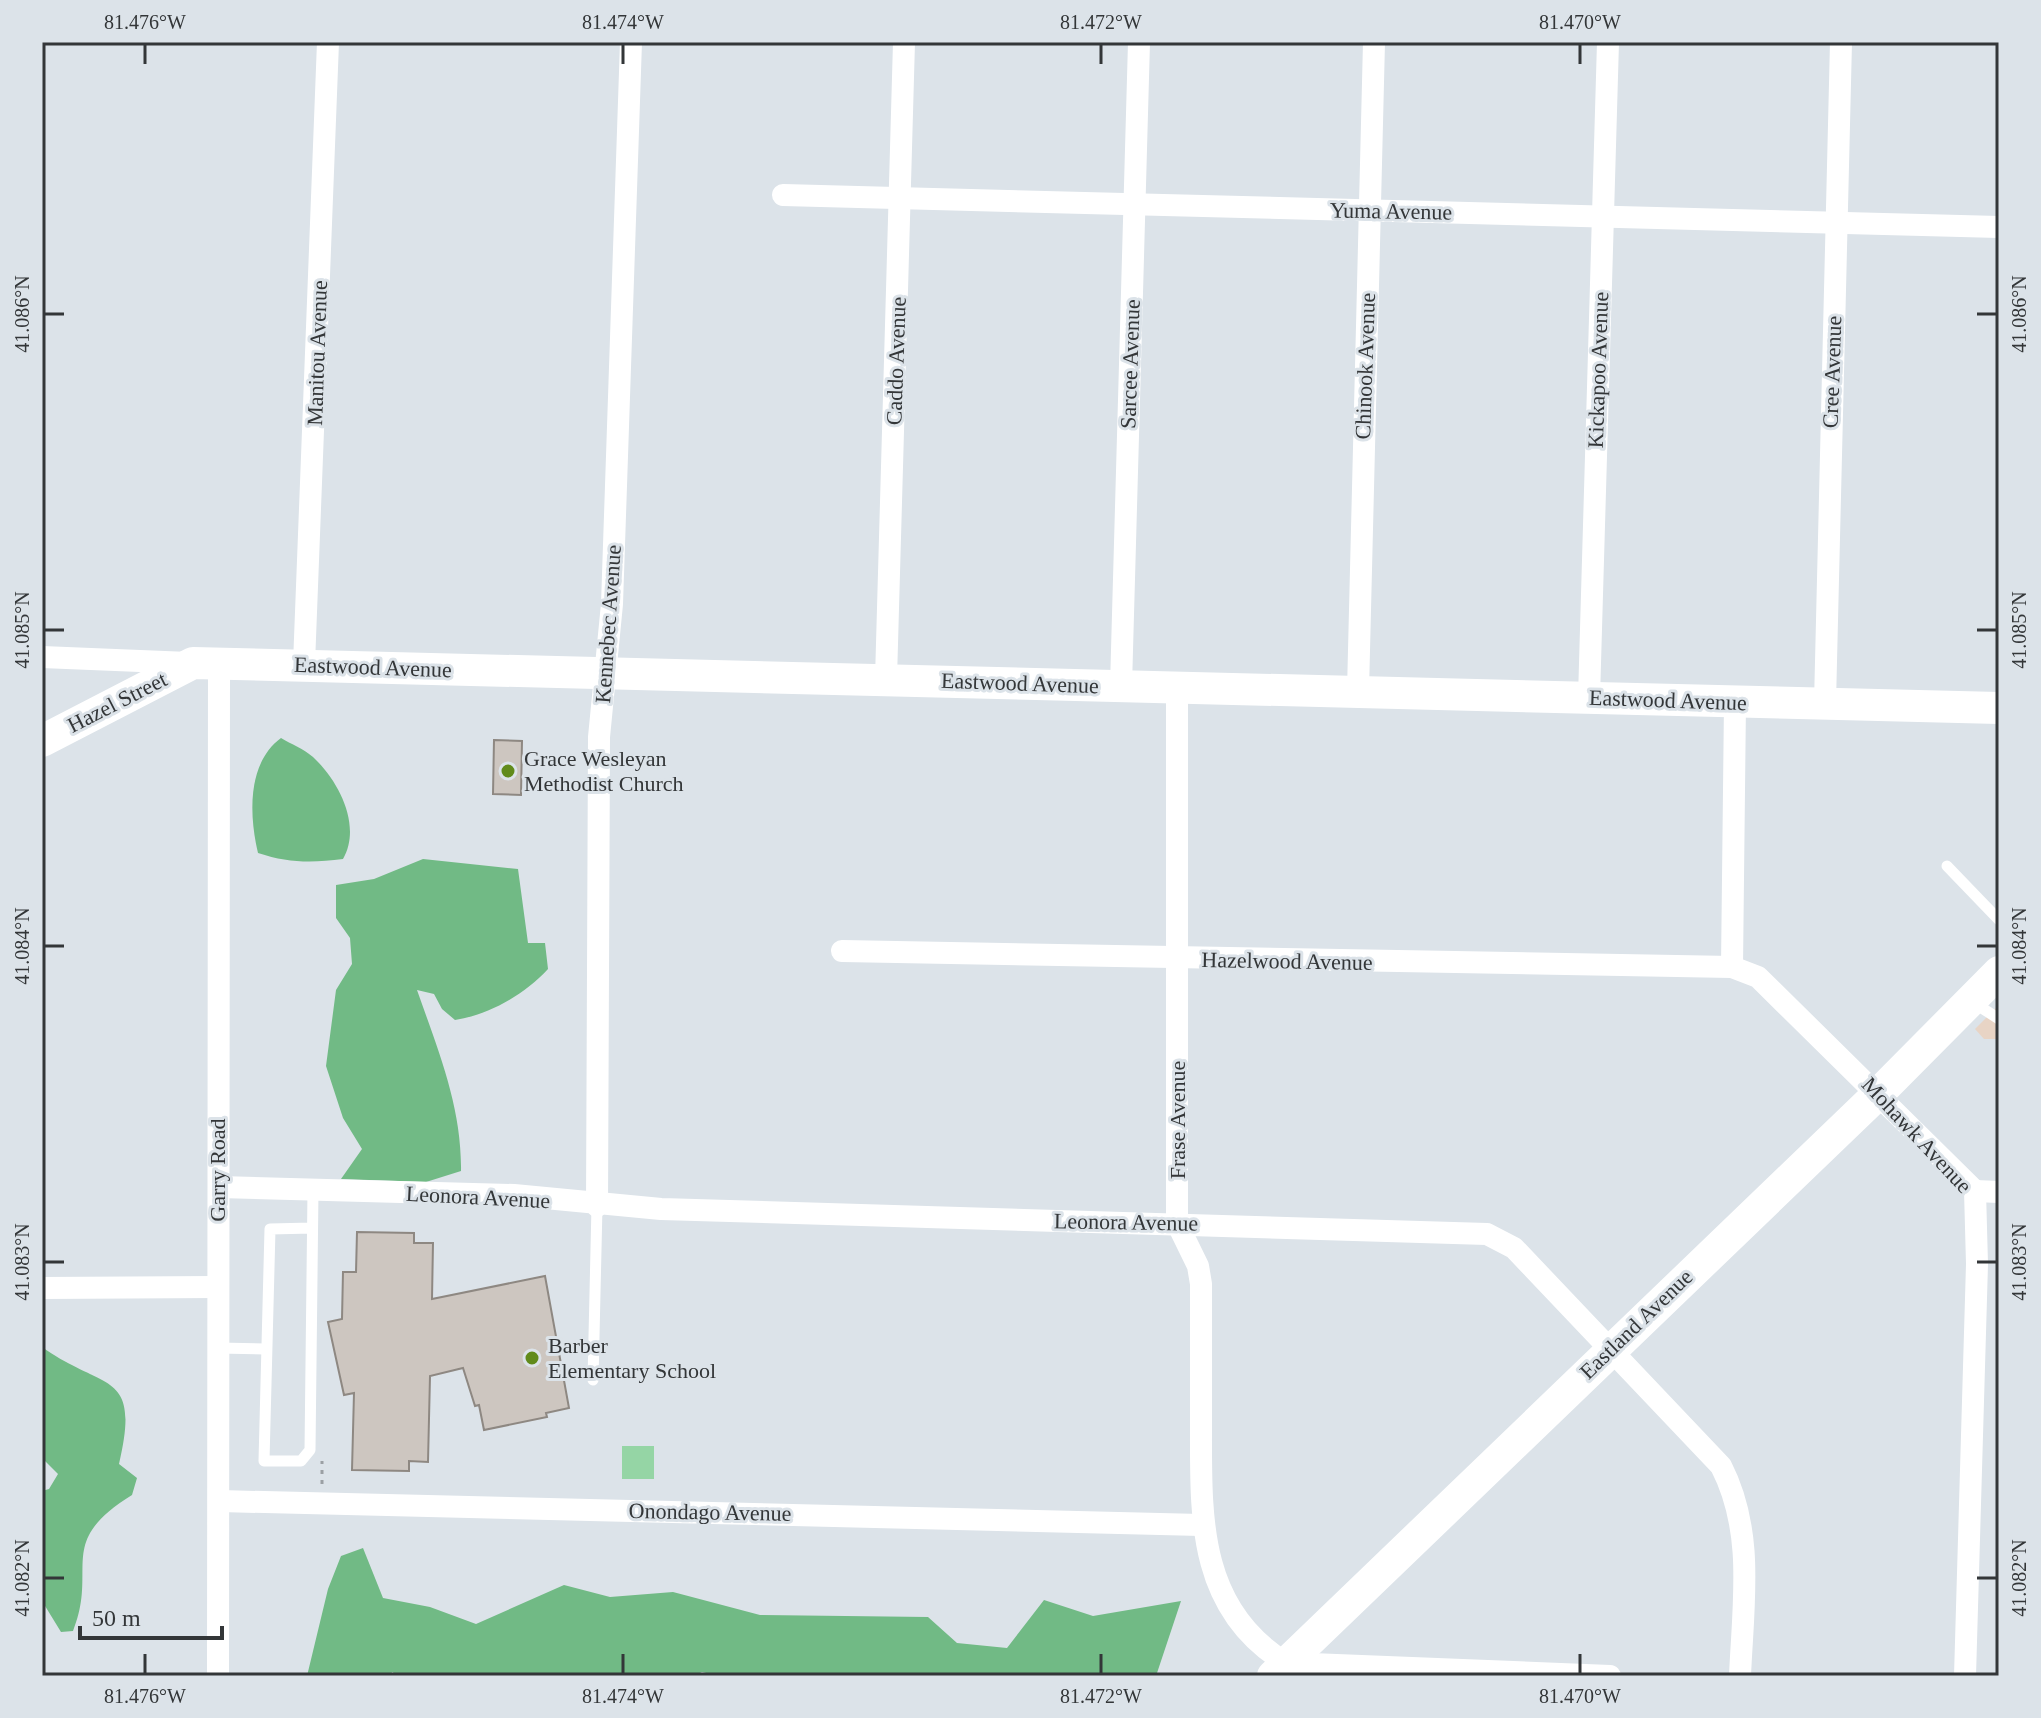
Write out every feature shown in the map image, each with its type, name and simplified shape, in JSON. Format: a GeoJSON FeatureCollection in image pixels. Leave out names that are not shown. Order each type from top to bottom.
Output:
{"type":"FeatureCollection","features":[{"type":"Feature","properties":{"kind":"street","name":"Manitou Avenue"},"geometry":{"type":"LineString","coordinates":[[304,664],[328,42]]}},
{"type":"Feature","properties":{"kind":"street","name":"Kennebec Avenue"},"geometry":{"type":"LineString","coordinates":[[597,1206],[599,737],[612,604],[631,42]]}},
{"type":"Feature","properties":{"kind":"street","name":"Caddo Avenue"},"geometry":{"type":"LineString","coordinates":[[886,679],[904,42]]}},
{"type":"Feature","properties":{"kind":"street","name":"Sarcee Avenue"},"geometry":{"type":"LineString","coordinates":[[1121,686],[1139,42]]}},
{"type":"Feature","properties":{"kind":"street","name":"Chinook Avenue"},"geometry":{"type":"LineString","coordinates":[[1358,691],[1374,42]]}},
{"type":"Feature","properties":{"kind":"street","name":"Kickapoo Avenue"},"geometry":{"type":"LineString","coordinates":[[1589,698],[1608,42]]}},
{"type":"Feature","properties":{"kind":"street","name":"Cree Avenue"},"geometry":{"type":"LineString","coordinates":[[1825,703],[1841,42]]}},
{"type":"Feature","properties":{"kind":"street","name":"Yuma Avenue"},"geometry":{"type":"LineString","coordinates":[[783,195],[1999,227]]}},
{"type":"Feature","properties":{"kind":"street","name":"Eastwood Avenue"},"geometry":{"type":"LineString","coordinates":[[42,657],[1999,708]]}},
{"type":"Feature","properties":{"kind":"street","name":"Hazel Street"},"geometry":{"type":"LineString","coordinates":[[42,741],[206,663]]}},
{"type":"Feature","properties":{"kind":"street","name":"Garry Road"},"geometry":{"type":"LineString","coordinates":[[206,663],[219,1187],[216,1287],[220,1501],[218,1676]]}},
{"type":"Feature","properties":{"kind":"street","name":"Frase Avenue"},"geometry":{"type":"LineString","coordinates":[[1177,687],[1177,1223],[1198,1266],[1201,1284],[1201,1525],[1217,1580],[1239,1624],[1280,1669]]}},
{"type":"Feature","properties":{"kind":"street"},"geometry":{"type":"LineString","coordinates":[[1732,967],[1735,702]]}},
{"type":"Feature","properties":{"kind":"street","name":"Hazelwood Avenue"},"geometry":{"type":"LineString","coordinates":[[842,951],[1732,967]]}},
{"type":"Feature","properties":{"kind":"street","name":"Mohawk Avenue"},"geometry":{"type":"LineString","coordinates":[[1732,967],[1758,977],[1975,1191],[1977,1264],[1965,1676]]}},
{"type":"Feature","properties":{"kind":"street","name":"Eastland Avenue"},"geometry":{"type":"LineString","coordinates":[[1280,1669],[1879,1093],[1999,972]]}},
{"type":"Feature","properties":{"kind":"street","name":"Leonora Avenue"},"geometry":{"type":"LineString","coordinates":[[219,1187],[514,1195],[597,1206],[1487,1234],[1514,1248],[1698,1438],[1729,1482],[1745,1542],[1740,1676]]}},
{"type":"Feature","properties":{"kind":"street"},"geometry":{"type":"LineString","coordinates":[[1975,1191],[1999,1192]]}},
{"type":"Feature","properties":{"kind":"street"},"geometry":{"type":"LineString","coordinates":[[42,1288],[216,1287]]}},
{"type":"Feature","properties":{"kind":"street","name":"Onondago Avenue"},"geometry":{"type":"LineString","coordinates":[[220,1501],[1201,1525]]}},
{"type":"Feature","properties":{"kind":"street"},"geometry":{"type":"LineString","coordinates":[[1280,1669],[1610,1676]]}},
{"type":"Feature","properties":{"kind":"lane"},"geometry":{"type":"LineString","coordinates":[[1947,866],[1999,920]]}},
{"type":"Feature","properties":{"kind":"lane"},"geometry":{"type":"LineString","coordinates":[[1970,1000],[1999,1019]]}},
{"type":"Feature","properties":{"kind":"lane"},"geometry":{"type":"LineString","coordinates":[[312,1228],[270,1229],[264,1461],[301,1461],[310,1450],[313,1190]]}},
{"type":"Feature","properties":{"kind":"lane"},"geometry":{"type":"LineString","coordinates":[[593,1380],[597,1206]]}},
{"type":"Feature","properties":{"kind":"lane"},"geometry":{"type":"LineString","coordinates":[[217,1348],[266,1349]]}},
{"type":"Feature","properties":{"kind":"path"},"geometry":{"type":"LineString","coordinates":[[322,1473],[322,1484]]}},
{"type":"Feature","properties":{"kind":"shaded area"},"geometry":{"type":"Polygon","coordinates":[[[1999,1005],[1999,1039],[1984,1039],[1975,1029],[1999,1005]]]}},
{"type":"Feature","properties":{"kind":"green space"},"geometry":{"type":"Polygon","coordinates":[[[281,738],[313,757],[339,791],[349,819],[350,833],[343,859],[300,861],[258,853],[252,807],[256,775],[270,749],[281,738]]]}},
{"type":"Feature","properties":{"kind":"green space"},"geometry":{"type":"Polygon","coordinates":[[[423,859],[518,869],[528,943],[545,943],[548,969],[529,987],[506,1002],[455,1020],[442,1009],[434,994],[417,990],[453,1101],[461,1171],[426,1182],[341,1179],[362,1149],[343,1118],[326,1066],[336,990],[352,964],[350,938],[336,918],[336,885],[374,879],[423,859]]]}},
{"type":"Feature","properties":{"kind":"green space"},"geometry":{"type":"Polygon","coordinates":[[[42,1347],[100,1379],[121,1397],[125,1434],[119,1464],[137,1478],[132,1495],[108,1512],[86,1543],[80,1609],[73,1631],[61,1632],[42,1601],[42,1491],[49,1489],[58,1474],[42,1458],[42,1347]]]}},
{"type":"Feature","properties":{"kind":"green space"},"geometry":{"type":"Polygon","coordinates":[[[622,1446],[654,1446],[654,1479],[622,1479],[622,1446]]]}},
{"type":"Feature","properties":{"kind":"green space"},"geometry":{"type":"Polygon","coordinates":[[[363,1548],[383,1598],[430,1607],[476,1624],[564,1585],[610,1597],[673,1592],[760,1615],[928,1617],[957,1643],[1007,1648],[1044,1600],[1093,1616],[1181,1601],[1156,1676],[719,1676],[702,1672],[694,1676],[399,1676],[392,1672],[391,1676],[307,1676],[328,1589],[341,1556],[363,1548]]]}},
{"type":"Feature","properties":{"kind":"building"},"geometry":{"type":"Polygon","coordinates":[[[494,740],[522,741],[521,795],[493,794],[494,740]]]}},
{"type":"Feature","properties":{"kind":"building"},"geometry":{"type":"Polygon","coordinates":[[[357,1232],[414,1233],[414,1243],[433,1243],[432,1299],[545,1276],[569,1408],[546,1413],[547,1417],[484,1430],[479,1405],[475,1406],[463,1368],[430,1376],[428,1462],[409,1461],[409,1471],[352,1470],[354,1393],[344,1395],[328,1322],[342,1319],[343,1272],[356,1272],[357,1232]]]}},
{"type":"Feature","properties":{"kind":"place","name":"Grace Wesleyan Methodist Church"},"geometry":{"type":"Point","coordinates":[508,771]}},
{"type":"Feature","properties":{"kind":"place","name":"Barber Elementary School"},"geometry":{"type":"Point","coordinates":[532,1358]}}]}
